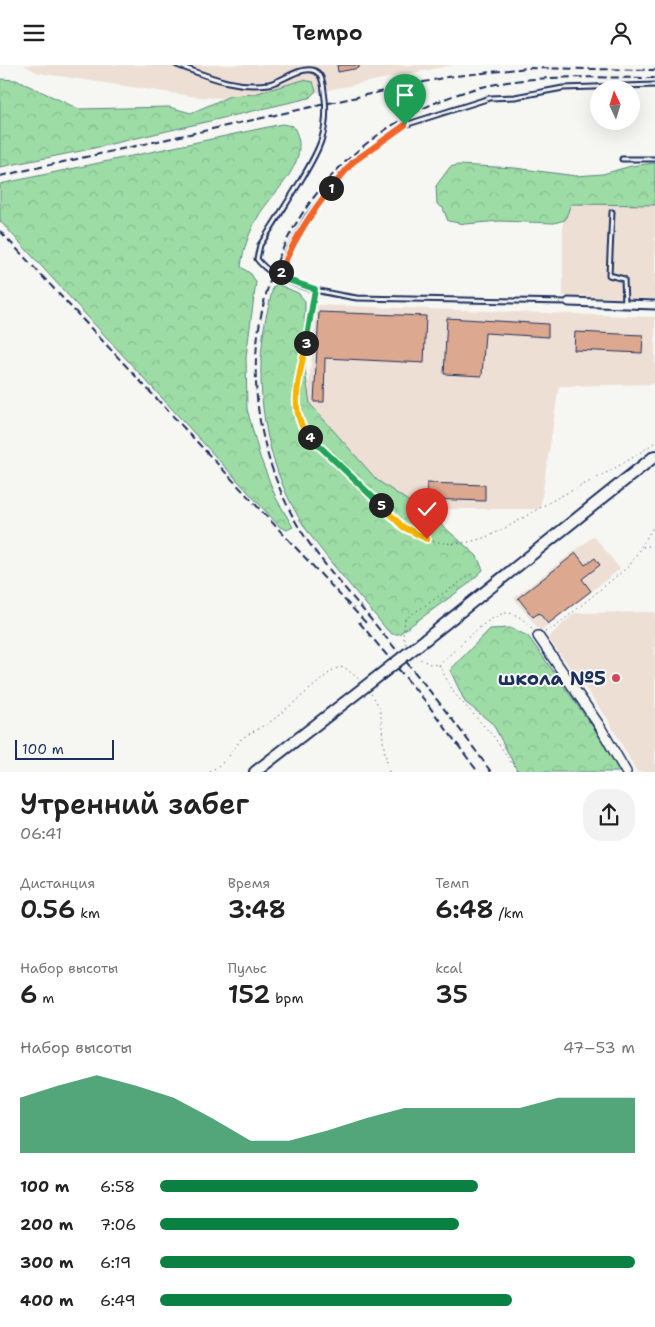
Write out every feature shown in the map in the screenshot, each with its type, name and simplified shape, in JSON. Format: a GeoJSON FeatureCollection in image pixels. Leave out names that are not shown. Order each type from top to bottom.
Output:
{"type":"FeatureCollection","features":[{"type":"Feature","properties":{"kind":"main road"},"geometry":{"type":"LineString","coordinates":[[255,772],[426,639],[655,456]]}},
{"type":"Feature","properties":{"kind":"street"},"geometry":{"type":"LineString","coordinates":[[569,302],[655,305]]}},
{"type":"Feature","properties":{"kind":"street"},"geometry":{"type":"LineString","coordinates":[[538,636],[599,725],[626,772]]}},
{"type":"Feature","properties":{"kind":"lane"},"geometry":{"type":"LineString","coordinates":[[177,65],[229,84],[270,83],[302,71],[312,70],[320,74],[324,88],[326,120],[320,146],[311,166],[260,245],[257,259],[263,267],[279,277],[315,289],[357,298],[569,302]]}},
{"type":"Feature","properties":{"kind":"lane"},"geometry":{"type":"LineString","coordinates":[[279,277],[288,253],[304,223],[319,203],[353,162],[405,125],[490,97],[515,97],[563,88],[655,85]]}},
{"type":"Feature","properties":{"kind":"lane"},"geometry":{"type":"LineString","coordinates":[[622,159],[655,159]]}},
{"type":"Feature","properties":{"kind":"lane"},"geometry":{"type":"LineString","coordinates":[[612,212],[609,275],[624,279],[625,305]]}},
{"type":"Feature","properties":{"kind":"path"},"geometry":{"type":"LineString","coordinates":[[315,289],[297,388],[297,411],[305,432],[403,527],[415,535],[452,543],[495,534],[525,519],[557,498],[621,466],[655,442]]}},
{"type":"Feature","properties":{"kind":"path"},"geometry":{"type":"LineString","coordinates":[[414,656],[430,664],[439,665],[493,617],[506,613],[516,615],[538,636],[555,627],[630,565],[655,524]]}},
{"type":"Feature","properties":{"kind":"path"},"geometry":{"type":"LineString","coordinates":[[642,547],[655,545]]}},
{"type":"Feature","properties":{"kind":"path"},"geometry":{"type":"LineString","coordinates":[[407,645],[403,636],[405,619],[472,574]]}},
{"type":"Feature","properties":{"kind":"path"},"geometry":{"type":"LineString","coordinates":[[439,665],[454,693],[494,737],[518,772]]}},
{"type":"Feature","properties":{"kind":"shaded area"},"geometry":{"type":"Polygon","coordinates":[[[24,65],[453,65],[278,100],[198,97],[39,73],[24,65]]]}},
{"type":"Feature","properties":{"kind":"shaded area"},"geometry":{"type":"Polygon","coordinates":[[[563,194],[655,197],[655,299],[563,296],[563,194]]]}},
{"type":"Feature","properties":{"kind":"shaded area"},"geometry":{"type":"Polygon","coordinates":[[[317,305],[655,317],[655,384],[559,386],[540,509],[425,509],[367,478],[307,403],[317,305]]]}},
{"type":"Feature","properties":{"kind":"shaded area"},"geometry":{"type":"Polygon","coordinates":[[[594,536],[620,569],[540,631],[514,598],[594,536]]]}},
{"type":"Feature","properties":{"kind":"shaded area","name":"школа №5"},"geometry":{"type":"Polygon","coordinates":[[[655,612],[655,772],[637,772],[607,718],[548,638],[574,613],[655,612]]]}},
{"type":"Feature","properties":{"kind":"green space"},"geometry":{"type":"Polygon","coordinates":[[[0,79],[16,80],[79,109],[169,107],[191,113],[230,96],[254,94],[303,80],[313,82],[316,91],[309,98],[81,151],[0,167],[0,79]]]}},
{"type":"Feature","properties":{"kind":"green space"},"geometry":{"type":"Polygon","coordinates":[[[282,124],[293,126],[298,139],[299,151],[296,162],[290,174],[259,215],[245,247],[241,267],[251,274],[256,282],[246,357],[247,409],[260,457],[276,498],[293,527],[287,530],[280,527],[0,221],[0,184],[282,124]]]}},
{"type":"Feature","properties":{"kind":"green space"},"geometry":{"type":"Polygon","coordinates":[[[655,163],[655,205],[571,204],[565,220],[554,223],[500,221],[465,224],[448,221],[443,208],[437,204],[436,186],[450,167],[458,165],[515,168],[576,176],[603,174],[631,166],[655,163]]]}},
{"type":"Feature","properties":{"kind":"green space"},"geometry":{"type":"Polygon","coordinates":[[[277,284],[298,293],[305,301],[305,370],[310,404],[377,480],[435,519],[477,556],[483,570],[467,585],[399,634],[392,634],[387,630],[308,532],[294,509],[274,460],[263,408],[261,354],[267,313],[273,287],[277,284]]]}},
{"type":"Feature","properties":{"kind":"green space"},"geometry":{"type":"Polygon","coordinates":[[[510,628],[528,636],[615,758],[622,772],[518,772],[493,724],[465,702],[450,670],[490,629],[510,628]]]}},
{"type":"Feature","properties":{"kind":"building"},"geometry":{"type":"Polygon","coordinates":[[[337,65],[359,65],[359,68],[338,72],[337,65]]]}},
{"type":"Feature","properties":{"kind":"building"},"geometry":{"type":"Polygon","coordinates":[[[319,312],[426,316],[424,363],[325,358],[324,402],[314,402],[319,312]]]}},
{"type":"Feature","properties":{"kind":"building"},"geometry":{"type":"Polygon","coordinates":[[[447,318],[548,324],[548,337],[485,333],[482,376],[444,374],[447,318]]]}},
{"type":"Feature","properties":{"kind":"building"},"geometry":{"type":"Polygon","coordinates":[[[575,332],[643,335],[642,353],[574,350],[575,332]]]}},
{"type":"Feature","properties":{"kind":"building"},"geometry":{"type":"Polygon","coordinates":[[[427,483],[485,485],[485,501],[426,499],[427,483]]]}},
{"type":"Feature","properties":{"kind":"building"},"geometry":{"type":"Polygon","coordinates":[[[576,553],[585,565],[595,558],[600,565],[582,579],[591,591],[548,624],[539,613],[533,617],[518,598],[576,553]]]}},
{"type":"Feature","properties":{"kind":"railway"},"geometry":{"type":"LineString","coordinates":[[0,176],[447,77],[527,68],[655,70]]}},
{"type":"Feature","properties":{"kind":"railway"},"geometry":{"type":"LineString","coordinates":[[491,772],[400,654],[336,578],[306,539],[290,511],[266,448],[256,384],[260,322],[276,263],[305,209],[346,162],[397,123],[458,94],[506,82],[580,77],[655,78]]}},
{"type":"Feature","properties":{"kind":"railway"},"geometry":{"type":"LineString","coordinates":[[0,231],[368,625]]}},
{"type":"Feature","properties":{"kind":"railway"},"geometry":{"type":"LineString","coordinates":[[359,622],[426,702],[478,772]]}},
{"type":"Feature","properties":{"kind":"place","name":"школа №5"},"geometry":{"type":"Point","coordinates":[616,678]}},
{"type":"Feature","properties":{"kind":"route"},"geometry":{"type":"LineString","coordinates":[[405,125],[353,162],[308,216],[288,253],[279,277],[315,289],[297,388],[297,411],[305,432],[403,527],[415,535],[427,539]]}}]}
